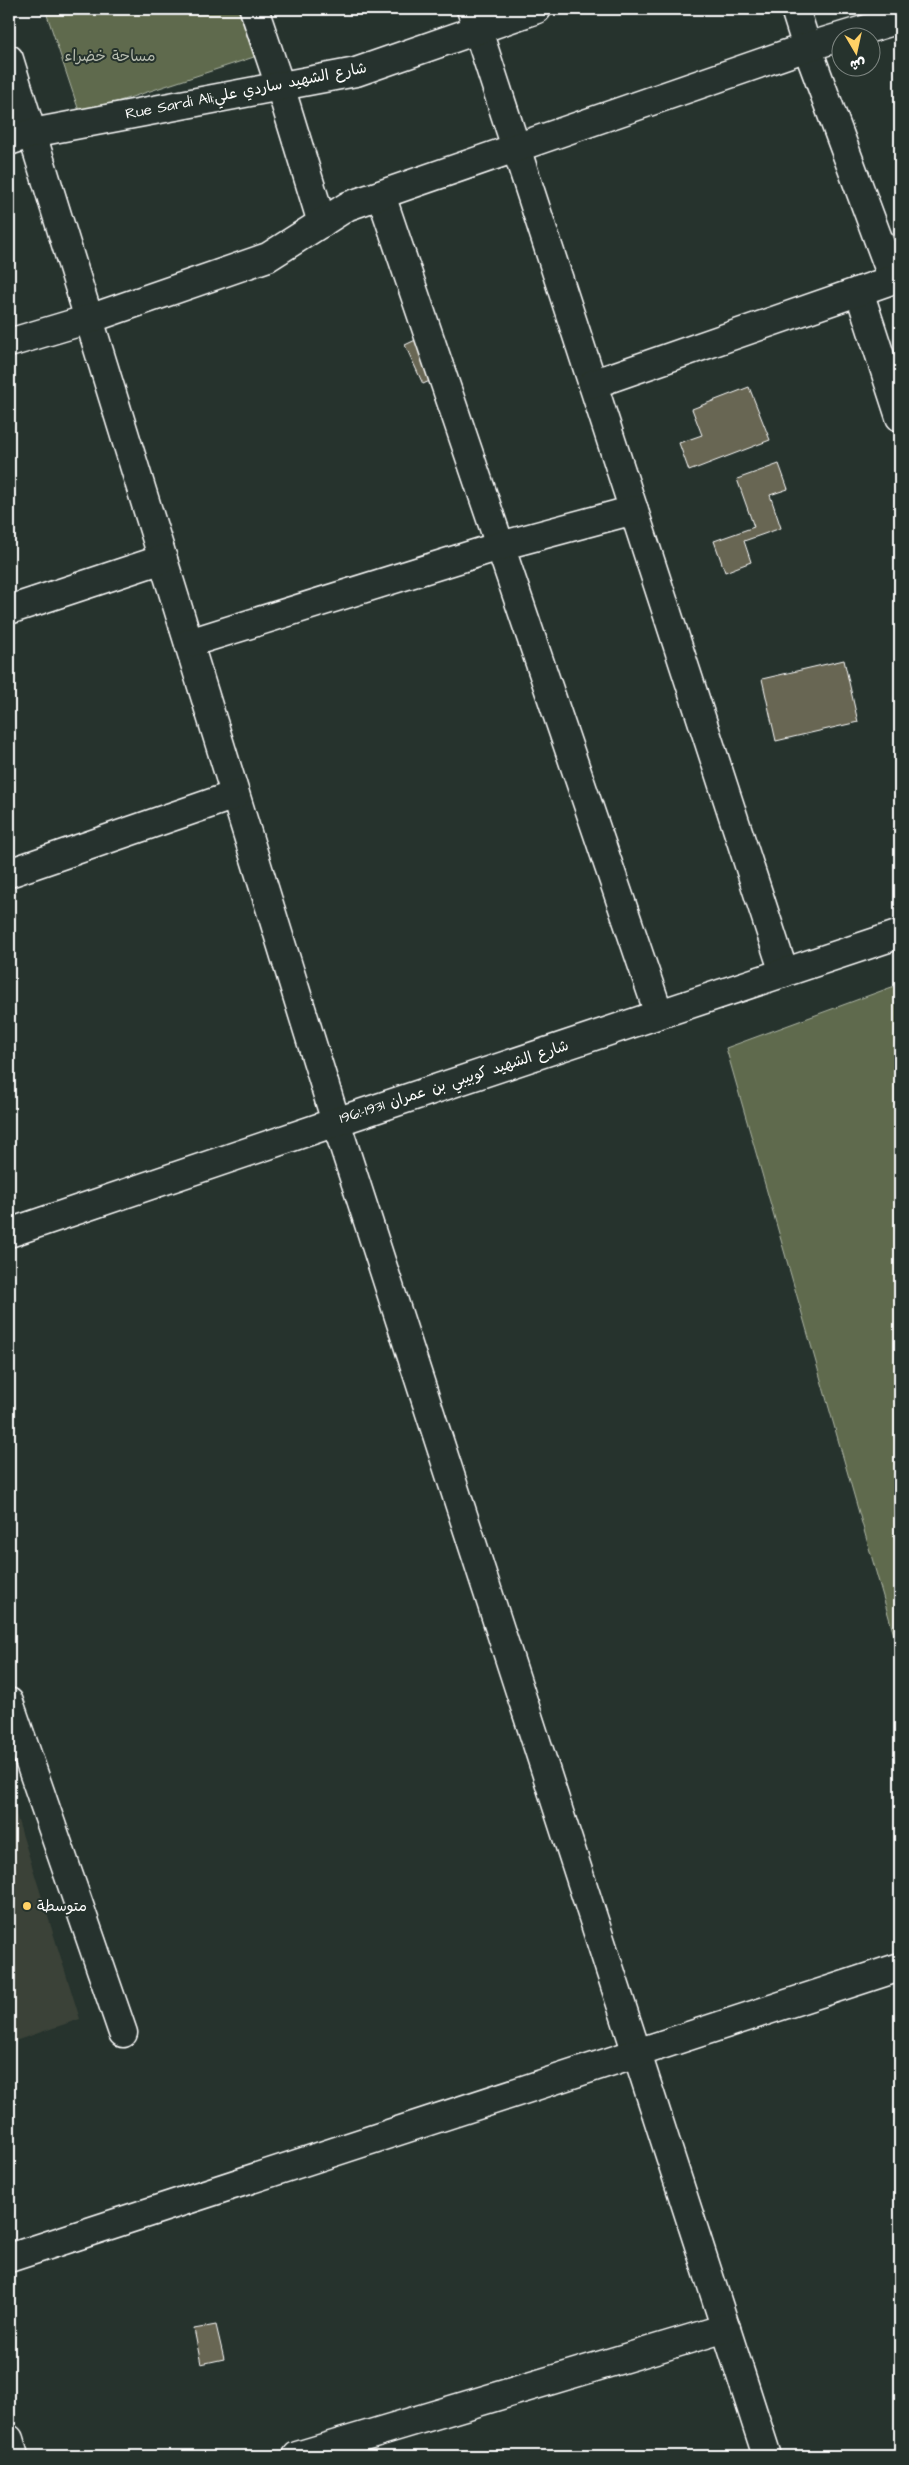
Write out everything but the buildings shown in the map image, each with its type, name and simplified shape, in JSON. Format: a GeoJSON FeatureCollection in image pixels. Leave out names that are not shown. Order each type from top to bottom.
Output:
{"type":"FeatureCollection","features":[{"type":"Feature","properties":{"kind":"street"},"geometry":{"type":"LineString","coordinates":[[254,9],[322,223]]}},
{"type":"Feature","properties":{"kind":"street","name":"Rue Sardi Ali;شارع الشهيد ساردي علي"},"geometry":{"type":"LineString","coordinates":[[20,137],[356,72],[475,19],[537,9]]}},
{"type":"Feature","properties":{"kind":"street"},"geometry":{"type":"LineString","coordinates":[[593,384],[897,278],[807,47],[795,9]]}},
{"type":"Feature","properties":{"kind":"street"},"geometry":{"type":"LineString","coordinates":[[475,19],[784,973]]}},
{"type":"Feature","properties":{"kind":"street"},"geometry":{"type":"LineString","coordinates":[[9,343],[88,319],[268,257],[348,206],[807,47],[900,19]]}},
{"type":"Feature","properties":{"kind":"street"},"geometry":{"type":"LineString","coordinates":[[9,59],[20,137],[88,319],[336,1122],[767,2456]]}},
{"type":"Feature","properties":{"kind":"street"},"geometry":{"type":"LineString","coordinates":[[381,195],[659,1014]]}},
{"type":"Feature","properties":{"kind":"street"},"geometry":{"type":"LineString","coordinates":[[859,291],[900,417]]}},
{"type":"Feature","properties":{"kind":"street"},"geometry":{"type":"LineString","coordinates":[[189,643],[500,546],[634,510]]}},
{"type":"Feature","properties":{"kind":"street"},"geometry":{"type":"LineString","coordinates":[[9,610],[162,559]]}},
{"type":"Feature","properties":{"kind":"street"},"geometry":{"type":"LineString","coordinates":[[9,873],[235,795]]}},
{"type":"Feature","properties":{"kind":"street","name":"شارع الشهيد كوبيبي بن عمران 1931-1961"},"geometry":{"type":"LineString","coordinates":[[9,1233],[900,934]]}},
{"type":"Feature","properties":{"kind":"street"},"geometry":{"type":"LineString","coordinates":[[9,1702],[123,2033]]}},
{"type":"Feature","properties":{"kind":"street"},"geometry":{"type":"LineString","coordinates":[[9,2258],[900,1967]]}},
{"type":"Feature","properties":{"kind":"street"},"geometry":{"type":"LineString","coordinates":[[297,2456],[726,2328]]}},
{"type":"Feature","properties":{"kind":"street"},"geometry":{"type":"LineString","coordinates":[[9,2439],[14,2456]]}},
{"type":"Feature","properties":{"kind":"shaded area","name":"متوسطة"},"geometry":{"type":"Polygon","coordinates":[[[9,1792],[80,2019],[9,2043],[9,1792]]]}},
{"type":"Feature","properties":{"kind":"green space","name":"مساحة خضراء"},"geometry":{"type":"Polygon","coordinates":[[[45,9],[238,9],[254,57],[80,114],[45,9]]]}},
{"type":"Feature","properties":{"kind":"green space"},"geometry":{"type":"Polygon","coordinates":[[[900,984],[900,1656],[726,1048],[900,984]]]}},
{"type":"Feature","properties":{"kind":"place","name":"متوسطة"},"geometry":{"type":"Point","coordinates":[27,1906]}}]}
